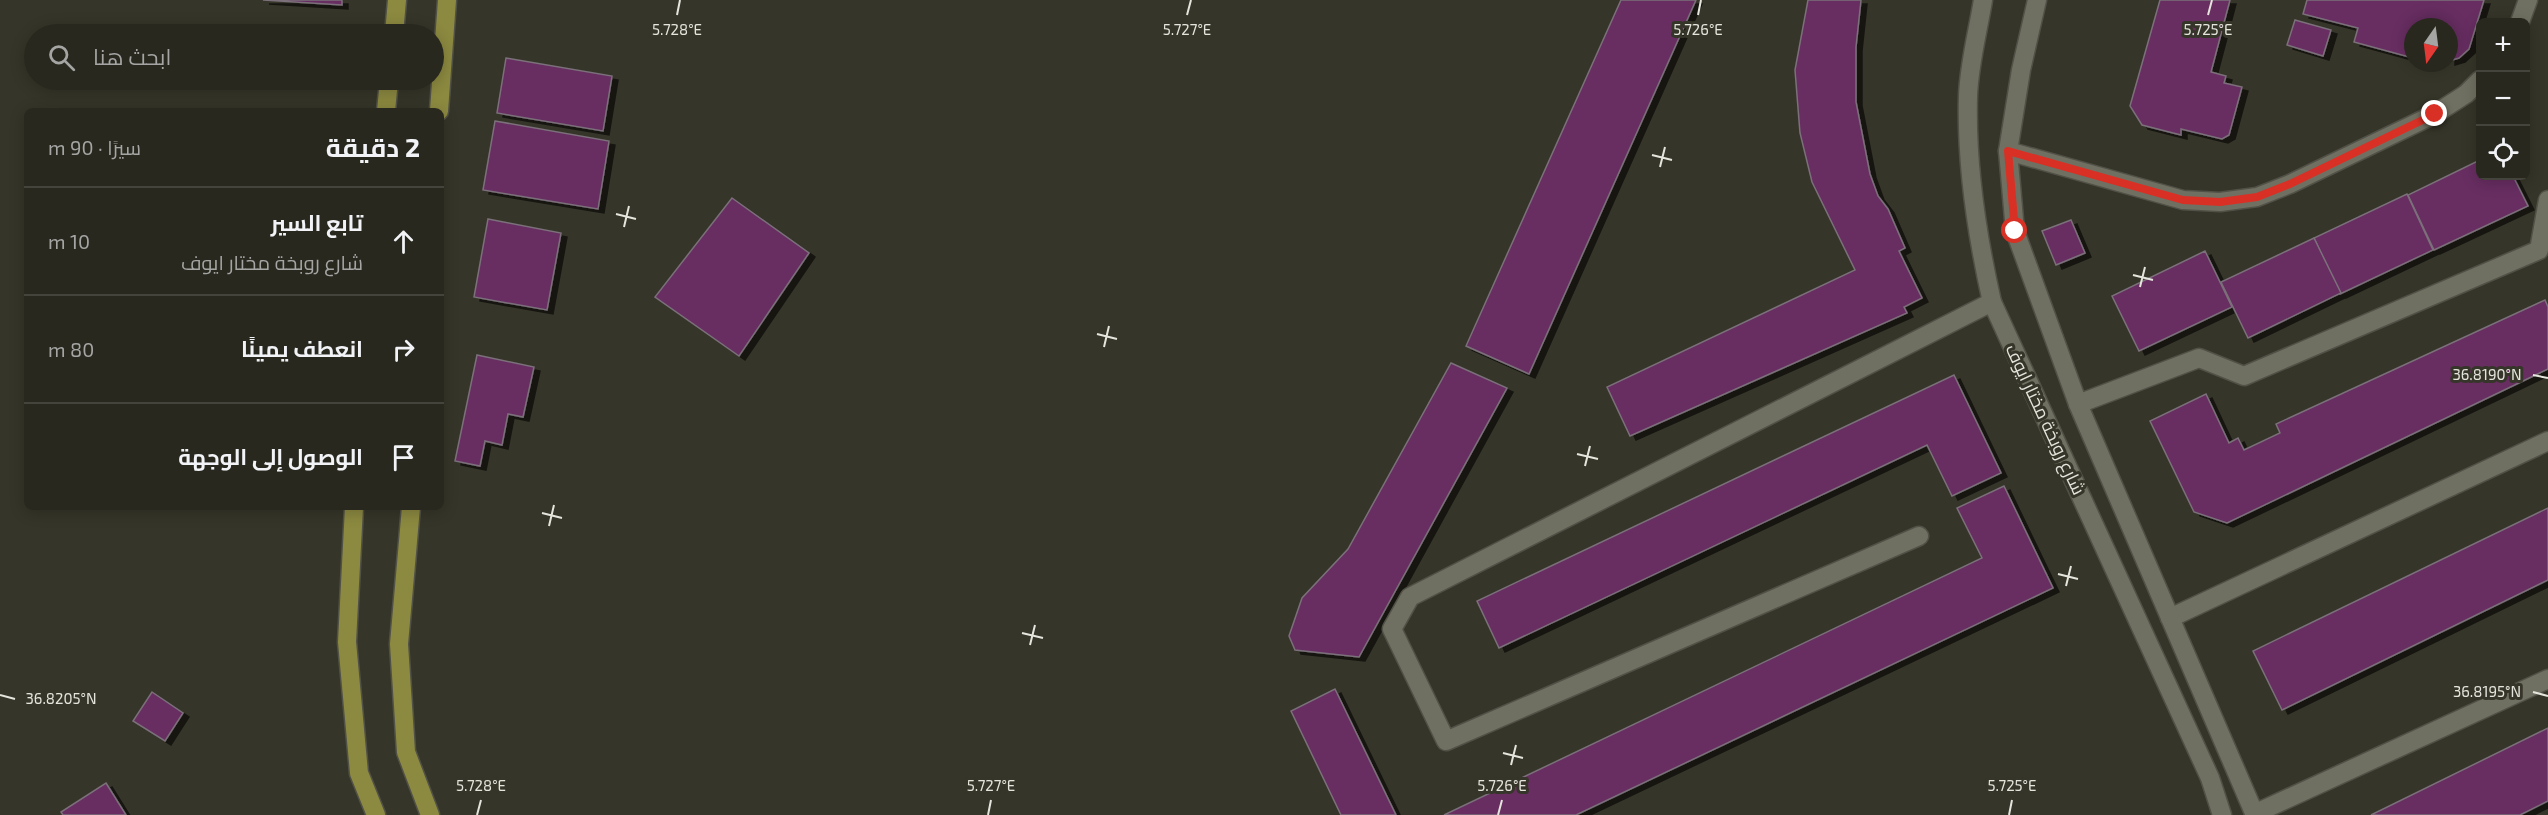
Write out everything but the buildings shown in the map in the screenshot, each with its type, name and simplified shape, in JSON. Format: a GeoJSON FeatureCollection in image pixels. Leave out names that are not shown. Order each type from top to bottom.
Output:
{"type":"FeatureCollection","features":[{"type":"Feature","properties":{"kind":"main road"},"geometry":{"type":"LineString","coordinates":[[394,24],[397,0]]}},
{"type":"Feature","properties":{"kind":"main road"},"geometry":{"type":"LineString","coordinates":[[444,42],[447,0]]}},
{"type":"Feature","properties":{"kind":"main road"},"geometry":{"type":"LineString","coordinates":[[386,108],[388,90]]}},
{"type":"Feature","properties":{"kind":"main road"},"geometry":{"type":"LineString","coordinates":[[439,108],[441,90]]}},
{"type":"Feature","properties":{"kind":"main road"},"geometry":{"type":"LineString","coordinates":[[354,510],[346,642],[359,773],[376,815]]}},
{"type":"Feature","properties":{"kind":"main road"},"geometry":{"type":"LineString","coordinates":[[411,510],[399,644],[406,752],[430,815]]}},
{"type":"Feature","properties":{"kind":"street","name":"شارع روبخة مختار ايوف"},"geometry":{"type":"LineString","coordinates":[[1983,0],[1968,94],[1970,151],[1979,227],[1992,302],[2210,778],[2222,815]]}},
{"type":"Feature","properties":{"kind":"street","name":"شارع روبخة مختار ايوف"},"geometry":{"type":"LineString","coordinates":[[2037,0],[2021,70],[2008,151],[2015,231],[2078,404],[2254,815]]}},
{"type":"Feature","properties":{"kind":"street"},"geometry":{"type":"LineString","coordinates":[[2521,18],[2528,0]]}},
{"type":"Feature","properties":{"kind":"street"},"geometry":{"type":"LineString","coordinates":[[2008,151],[2183,200],[2220,202],[2257,197],[2290,184],[2435,114],[2476,85]]}},
{"type":"Feature","properties":{"kind":"street"},"geometry":{"type":"LineString","coordinates":[[2078,404],[2199,358],[2244,376],[2539,250],[2548,200]]}},
{"type":"Feature","properties":{"kind":"street"},"geometry":{"type":"LineString","coordinates":[[1919,536],[1446,741],[1392,629],[1410,597],[1992,302]]}},
{"type":"Feature","properties":{"kind":"street"},"geometry":{"type":"LineString","coordinates":[[2170,618],[2548,441]]}},
{"type":"Feature","properties":{"kind":"street"},"geometry":{"type":"LineString","coordinates":[[2254,815],[2548,679]]}},
{"type":"Feature","properties":{"kind":"route"},"geometry":{"type":"LineString","coordinates":[[2015,231],[2008,151],[2183,200],[2220,202],[2257,197],[2290,184],[2435,114]]}}]}
